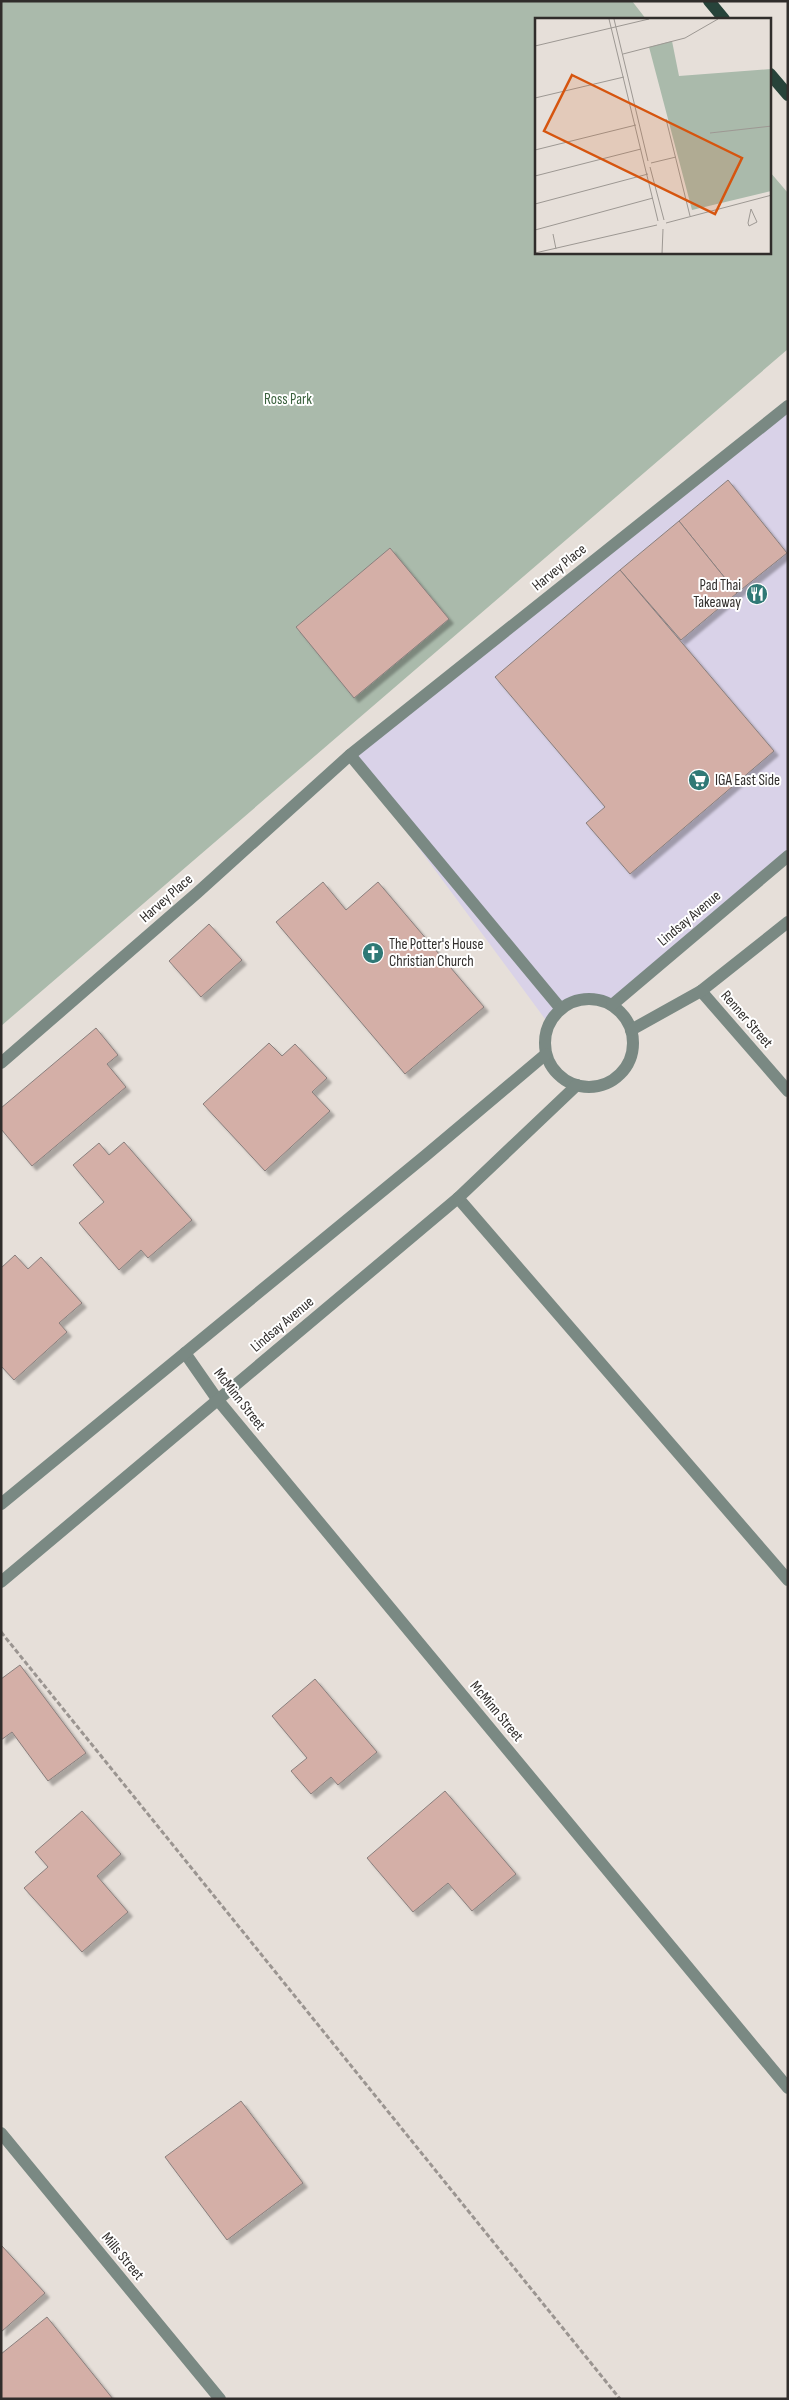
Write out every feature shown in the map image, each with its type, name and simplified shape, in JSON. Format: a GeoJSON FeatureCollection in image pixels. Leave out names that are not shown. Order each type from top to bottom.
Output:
{"type":"FeatureCollection","features":[{"type":"Feature","properties":{"kind":"main road"},"geometry":{"type":"LineString","coordinates":[[709,1],[723,18]]}},
{"type":"Feature","properties":{"kind":"main road"},"geometry":{"type":"LineString","coordinates":[[772,76],[788,94]]}},
{"type":"Feature","properties":{"kind":"street","name":"Harvey Place"},"geometry":{"type":"LineString","coordinates":[[1,1063],[197,893],[350,755],[788,406]]}},
{"type":"Feature","properties":{"kind":"street"},"geometry":{"type":"LineString","coordinates":[[350,755],[561,1009]]}},
{"type":"Feature","properties":{"kind":"street","name":"Lindsay Avenue"},"geometry":{"type":"LineString","coordinates":[[612,1005],[788,856]]}},
{"type":"Feature","properties":{"kind":"street"},"geometry":{"type":"LineString","coordinates":[[631,1030],[700,991],[788,922]]}},
{"type":"Feature","properties":{"kind":"street","name":"Renner Street"},"geometry":{"type":"LineString","coordinates":[[700,991],[788,1091]]}},
{"type":"Feature","properties":{"kind":"street"},"geometry":{"type":"LineString","coordinates":[[589,998],[612,1005],[620,1012],[631,1030],[633,1043],[631,1057],[625,1068],[616,1078],[591,1087],[577,1085],[563,1079],[552,1068],[546,1054],[545,1040],[548,1026],[561,1009],[578,1000],[589,998]]}},
{"type":"Feature","properties":{"kind":"street"},"geometry":{"type":"LineString","coordinates":[[1,1504],[425,1156],[546,1054]]}},
{"type":"Feature","properties":{"kind":"street","name":"Lindsay Avenue"},"geometry":{"type":"LineString","coordinates":[[1,1582],[458,1198],[577,1085]]}},
{"type":"Feature","properties":{"kind":"street"},"geometry":{"type":"LineString","coordinates":[[458,1198],[788,1580]]}},
{"type":"Feature","properties":{"kind":"street","name":"McMinn Street"},"geometry":{"type":"LineString","coordinates":[[185,1353],[218,1399],[788,2088]]}},
{"type":"Feature","properties":{"kind":"street","name":"Mills Street"},"geometry":{"type":"LineString","coordinates":[[1,2133],[220,2399]]}},
{"type":"Feature","properties":{"kind":"path"},"geometry":{"type":"LineString","coordinates":[[1,1632],[620,2399]]}},
{"type":"Feature","properties":{"kind":"shaded area"},"geometry":{"type":"Polygon","coordinates":[[[788,406],[788,852],[607,1002],[589,998],[578,1000],[548,1023],[350,755],[788,406]]]}},
{"type":"Feature","properties":{"kind":"green space","name":"Ross Park"},"geometry":{"type":"Polygon","coordinates":[[[1,1],[632,1],[645,18],[535,18],[535,254],[772,254],[772,174],[788,193],[788,349],[1,1026],[1,1]]]}},
{"type":"Feature","properties":{"kind":"building"},"geometry":{"type":"Polygon","coordinates":[[[728,480],[787,553],[737,593],[679,521],[728,480]]]}},
{"type":"Feature","properties":{"kind":"building"},"geometry":{"type":"Polygon","coordinates":[[[679,521],[737,593],[681,640],[620,570],[679,521]]]}},
{"type":"Feature","properties":{"kind":"building"},"geometry":{"type":"Polygon","coordinates":[[[390,548],[449,619],[354,698],[296,627],[390,548]]]}},
{"type":"Feature","properties":{"kind":"building"},"geometry":{"type":"Polygon","coordinates":[[[620,570],[774,751],[630,874],[586,823],[605,807],[495,677],[620,570]]]}},
{"type":"Feature","properties":{"kind":"building"},"geometry":{"type":"Polygon","coordinates":[[[323,882],[346,910],[378,882],[484,1007],[405,1074],[276,922],[323,882]]]}},
{"type":"Feature","properties":{"kind":"building"},"geometry":{"type":"Polygon","coordinates":[[[209,924],[242,960],[201,997],[169,961],[209,924]]]}},
{"type":"Feature","properties":{"kind":"building"},"geometry":{"type":"Polygon","coordinates":[[[96,1028],[118,1055],[107,1064],[126,1087],[32,1166],[1,1129],[1,1108],[96,1028]]]}},
{"type":"Feature","properties":{"kind":"building"},"geometry":{"type":"Polygon","coordinates":[[[269,1043],[282,1056],[295,1044],[327,1078],[312,1092],[330,1111],[265,1171],[203,1104],[269,1043]]]}},
{"type":"Feature","properties":{"kind":"building"},"geometry":{"type":"Polygon","coordinates":[[[124,1142],[192,1220],[148,1258],[141,1250],[119,1270],[79,1223],[104,1202],[73,1165],[99,1143],[109,1155],[124,1142]]]}},
{"type":"Feature","properties":{"kind":"building"},"geometry":{"type":"Polygon","coordinates":[[[15,1255],[28,1269],[41,1257],[82,1303],[59,1323],[67,1332],[14,1380],[1,1366],[1,1268],[15,1255]]]}},
{"type":"Feature","properties":{"kind":"building"},"geometry":{"type":"Polygon","coordinates":[[[20,1665],[86,1753],[48,1781],[12,1732],[1,1740],[1,1679],[20,1665]]]}},
{"type":"Feature","properties":{"kind":"building"},"geometry":{"type":"Polygon","coordinates":[[[315,1679],[377,1752],[338,1785],[331,1777],[311,1794],[291,1771],[307,1758],[272,1716],[315,1679]]]}},
{"type":"Feature","properties":{"kind":"building"},"geometry":{"type":"Polygon","coordinates":[[[445,1791],[516,1874],[472,1911],[448,1883],[413,1912],[367,1858],[445,1791]]]}},
{"type":"Feature","properties":{"kind":"building"},"geometry":{"type":"Polygon","coordinates":[[[82,1811],[121,1854],[97,1876],[128,1912],[82,1952],[24,1888],[48,1867],[35,1852],[82,1811]]]}},
{"type":"Feature","properties":{"kind":"building"},"geometry":{"type":"Polygon","coordinates":[[[241,2101],[303,2183],[227,2240],[165,2157],[241,2101]]]}},
{"type":"Feature","properties":{"kind":"building"},"geometry":{"type":"Polygon","coordinates":[[[1,2247],[45,2293],[1,2332],[1,2247]]]}},
{"type":"Feature","properties":{"kind":"building"},"geometry":{"type":"Polygon","coordinates":[[[47,2317],[113,2399],[1,2399],[1,2354],[47,2317]]]}},
{"type":"Feature","properties":{"kind":"place","name":"Pad Thai Takeaway"},"geometry":{"type":"Point","coordinates":[757,594]}},
{"type":"Feature","properties":{"kind":"place","name":"IGA East Side"},"geometry":{"type":"Point","coordinates":[699,780]}},
{"type":"Feature","properties":{"kind":"place","name":"The Potter's House Christian Church"},"geometry":{"type":"Point","coordinates":[373,953]}}]}
